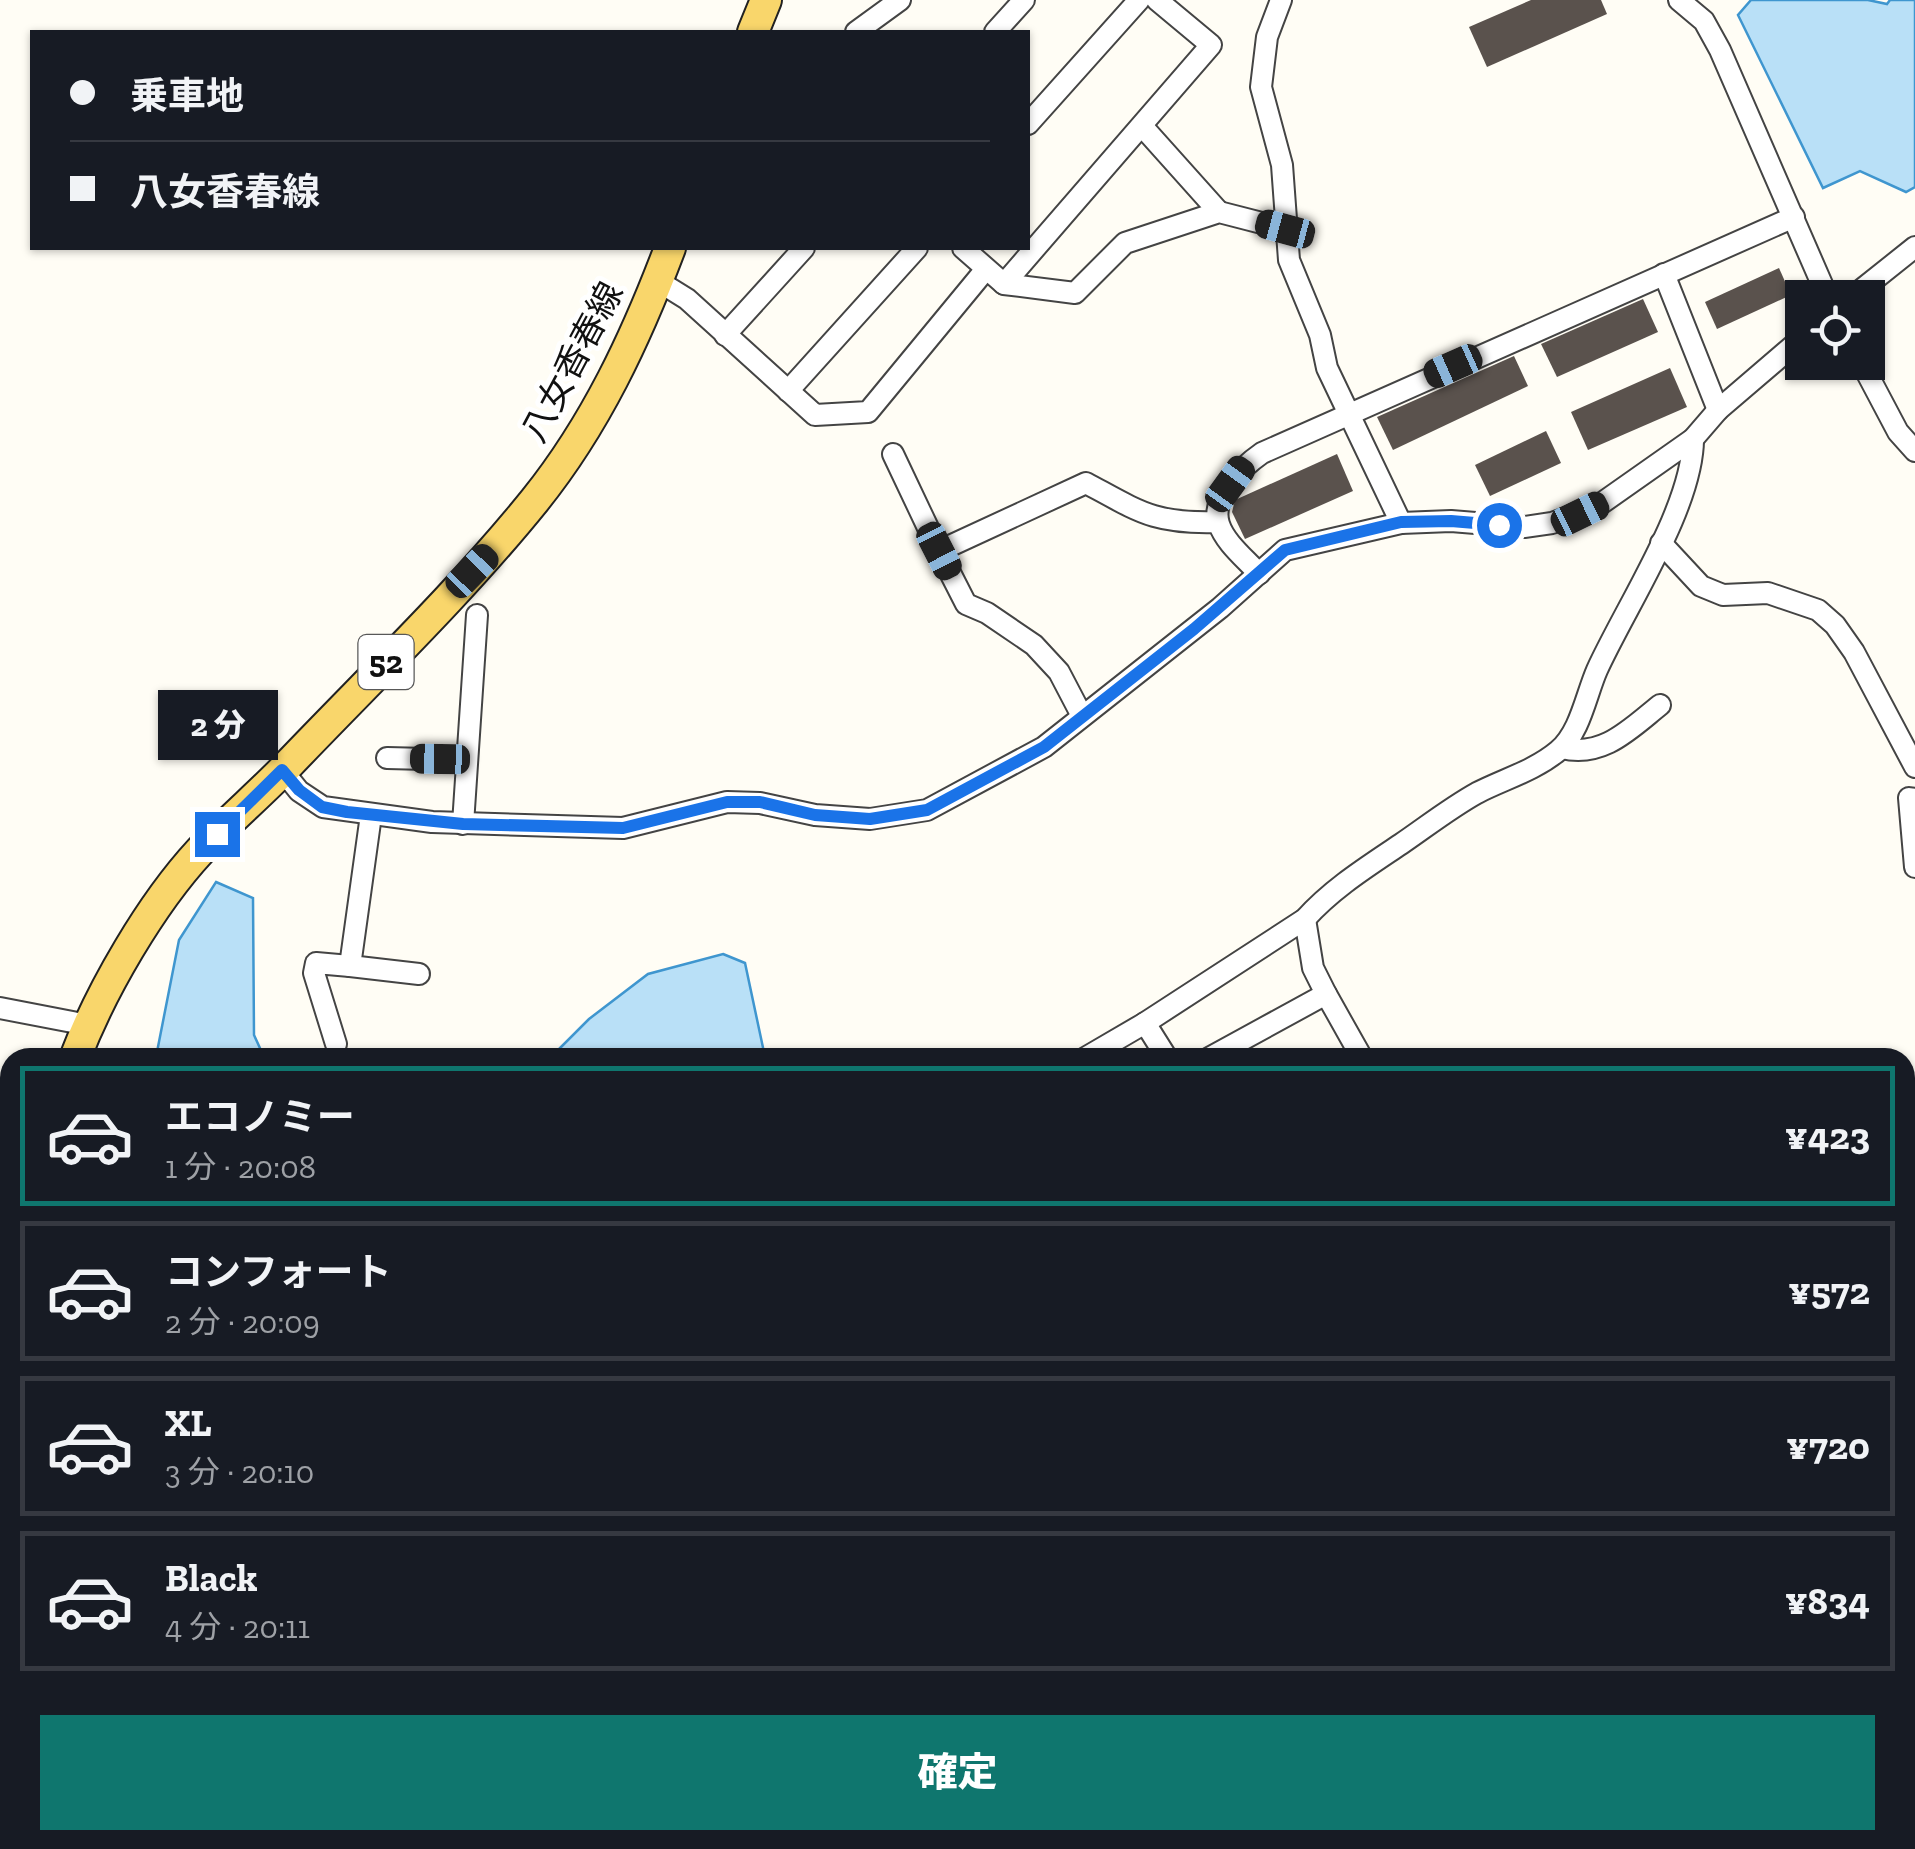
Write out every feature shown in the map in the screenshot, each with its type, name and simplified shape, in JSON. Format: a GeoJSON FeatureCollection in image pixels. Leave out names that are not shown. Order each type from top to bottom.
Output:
{"type":"FeatureCollection","features":[{"type":"Feature","properties":{"kind":"main road"},"geometry":{"type":"LineString","coordinates":[[754,30],[766,0]]}},
{"type":"Feature","properties":{"kind":"main road","name":"八女香春線"},"geometry":{"type":"LineString","coordinates":[[79,1048],[88,1025],[157,905],[198,853],[282,770],[536,498],[595,415],[669,250]]}},
{"type":"Feature","properties":{"kind":"street"},"geometry":{"type":"LineString","coordinates":[[857,30],[900,0]]}},
{"type":"Feature","properties":{"kind":"street"},"geometry":{"type":"LineString","coordinates":[[997,30],[1024,0]]}},
{"type":"Feature","properties":{"kind":"street"},"geometry":{"type":"LineString","coordinates":[[1030,122],[1139,0]]}},
{"type":"Feature","properties":{"kind":"street"},"geometry":{"type":"LineString","coordinates":[[1004,284],[1211,45],[1156,0]]}},
{"type":"Feature","properties":{"kind":"street"},"geometry":{"type":"LineString","coordinates":[[1280,0],[1267,37],[1261,87],[1282,165],[1285,229],[1295,277],[1320,334],[1328,368],[1401,522]]}},
{"type":"Feature","properties":{"kind":"street"},"geometry":{"type":"LineString","coordinates":[[1680,0],[1704,21],[1720,50],[1820,280]]}},
{"type":"Feature","properties":{"kind":"street"},"geometry":{"type":"LineString","coordinates":[[1142,126],[1219,212]]}},
{"type":"Feature","properties":{"kind":"street"},"geometry":{"type":"LineString","coordinates":[[965,250],[1004,284],[1075,293],[1125,244],[1219,212],[1285,229]]}},
{"type":"Feature","properties":{"kind":"street"},"geometry":{"type":"LineString","coordinates":[[1260,574],[1226,536],[1218,522],[1218,507],[1244,466],[1262,453],[1794,217]]}},
{"type":"Feature","properties":{"kind":"street"},"geometry":{"type":"LineString","coordinates":[[1874,280],[1915,247]]}},
{"type":"Feature","properties":{"kind":"street"},"geometry":{"type":"LineString","coordinates":[[726,335],[802,250]]}},
{"type":"Feature","properties":{"kind":"street"},"geometry":{"type":"LineString","coordinates":[[788,391],[915,250]]}},
{"type":"Feature","properties":{"kind":"street"},"geometry":{"type":"LineString","coordinates":[[658,281],[686,299],[815,415],[868,412],[986,268]]}},
{"type":"Feature","properties":{"kind":"street"},"geometry":{"type":"LineString","coordinates":[[1664,274],[1718,410]]}},
{"type":"Feature","properties":{"kind":"street"},"geometry":{"type":"LineString","coordinates":[[282,770],[299,790],[322,807],[463,824],[623,828],[727,802],[760,802],[815,815],[870,819],[927,810],[1044,747],[1285,550],[1401,522],[1524,526],[1552,523],[1602,503],[1693,439],[1718,410],[1785,353]]}},
{"type":"Feature","properties":{"kind":"street"},"geometry":{"type":"LineString","coordinates":[[1871,380],[1898,432],[1915,451]]}},
{"type":"Feature","properties":{"kind":"street"},"geometry":{"type":"LineString","coordinates":[[1102,1048],[1305,919],[1326,896],[1477,793],[1541,764],[1562,748],[1576,726],[1597,670],[1661,543],[1693,461],[1693,439]]}},
{"type":"Feature","properties":{"kind":"street"},"geometry":{"type":"LineString","coordinates":[[892,454],[966,604],[987,613],[1034,645],[1059,672],[1082,716]]}},
{"type":"Feature","properties":{"kind":"street"},"geometry":{"type":"LineString","coordinates":[[939,551],[1086,483],[1150,517],[1177,523],[1218,522]]}},
{"type":"Feature","properties":{"kind":"street"},"geometry":{"type":"LineString","coordinates":[[1661,543],[1701,586],[1723,595],[1768,593],[1818,610],[1835,625],[1854,652],[1915,767]]}},
{"type":"Feature","properties":{"kind":"street"},"geometry":{"type":"LineString","coordinates":[[463,824],[477,615]]}},
{"type":"Feature","properties":{"kind":"street"},"geometry":{"type":"LineString","coordinates":[[1562,748],[1596,750],[1613,742],[1660,705]]}},
{"type":"Feature","properties":{"kind":"street"},"geometry":{"type":"LineString","coordinates":[[387,758],[467,760]]}},
{"type":"Feature","properties":{"kind":"street"},"geometry":{"type":"LineString","coordinates":[[1915,799],[1909,798],[1915,867]]}},
{"type":"Feature","properties":{"kind":"street"},"geometry":{"type":"LineString","coordinates":[[350,966],[370,815]]}},
{"type":"Feature","properties":{"kind":"street"},"geometry":{"type":"LineString","coordinates":[[1305,919],[1314,968],[1356,1048]]}},
{"type":"Feature","properties":{"kind":"street"},"geometry":{"type":"LineString","coordinates":[[336,1044],[314,973],[316,963],[420,974]]}},
{"type":"Feature","properties":{"kind":"street"},"geometry":{"type":"LineString","coordinates":[[1227,1048],[1326,994]]}},
{"type":"Feature","properties":{"kind":"street"},"geometry":{"type":"LineString","coordinates":[[0,1008],[88,1025]]}},
{"type":"Feature","properties":{"kind":"street"},"geometry":{"type":"LineString","coordinates":[[1145,1023],[1160,1048]]}},
{"type":"Feature","properties":{"kind":"water"},"geometry":{"type":"Polygon","coordinates":[[[1751,0],[1868,0],[1887,4],[1890,0],[1915,0],[1915,187],[1906,192],[1860,171],[1823,188],[1738,15],[1751,0]]]}},
{"type":"Feature","properties":{"kind":"water"},"geometry":{"type":"Polygon","coordinates":[[[216,882],[253,898],[254,1035],[260,1048],[158,1048],[179,940],[216,882]]]}},
{"type":"Feature","properties":{"kind":"water"},"geometry":{"type":"Polygon","coordinates":[[[723,954],[745,963],[763,1048],[560,1048],[589,1019],[648,974],[723,954]]]}},
{"type":"Feature","properties":{"kind":"building"},"geometry":{"type":"Polygon","coordinates":[[[1531,0],[1601,0],[1607,14],[1487,67],[1469,27],[1531,0]]]}},
{"type":"Feature","properties":{"kind":"building"},"geometry":{"type":"Polygon","coordinates":[[[1779,268],[1785,282],[1785,298],[1717,329],[1705,302],[1779,268]]]}},
{"type":"Feature","properties":{"kind":"building"},"geometry":{"type":"Polygon","coordinates":[[[1643,299],[1658,332],[1557,377],[1541,344],[1643,299]]]}},
{"type":"Feature","properties":{"kind":"building"},"geometry":{"type":"Polygon","coordinates":[[[1514,356],[1528,386],[1393,450],[1377,417],[1514,356]]]}},
{"type":"Feature","properties":{"kind":"building"},"geometry":{"type":"Polygon","coordinates":[[[1670,368],[1687,407],[1588,450],[1571,412],[1670,368]]]}},
{"type":"Feature","properties":{"kind":"building"},"geometry":{"type":"Polygon","coordinates":[[[1546,431],[1561,463],[1490,496],[1475,465],[1546,431]]]}},
{"type":"Feature","properties":{"kind":"building"},"geometry":{"type":"Polygon","coordinates":[[[1337,454],[1353,491],[1245,539],[1232,512],[1235,500],[1337,454]]]}},
{"type":"Feature","properties":{"kind":"route"},"geometry":{"type":"LineString","coordinates":[[217,834],[282,770],[299,790],[322,807],[463,824],[623,828],[727,802],[760,802],[815,815],[870,819],[927,810],[1044,747],[1194,629],[1285,550],[1401,522],[1499,525]]}}]}
